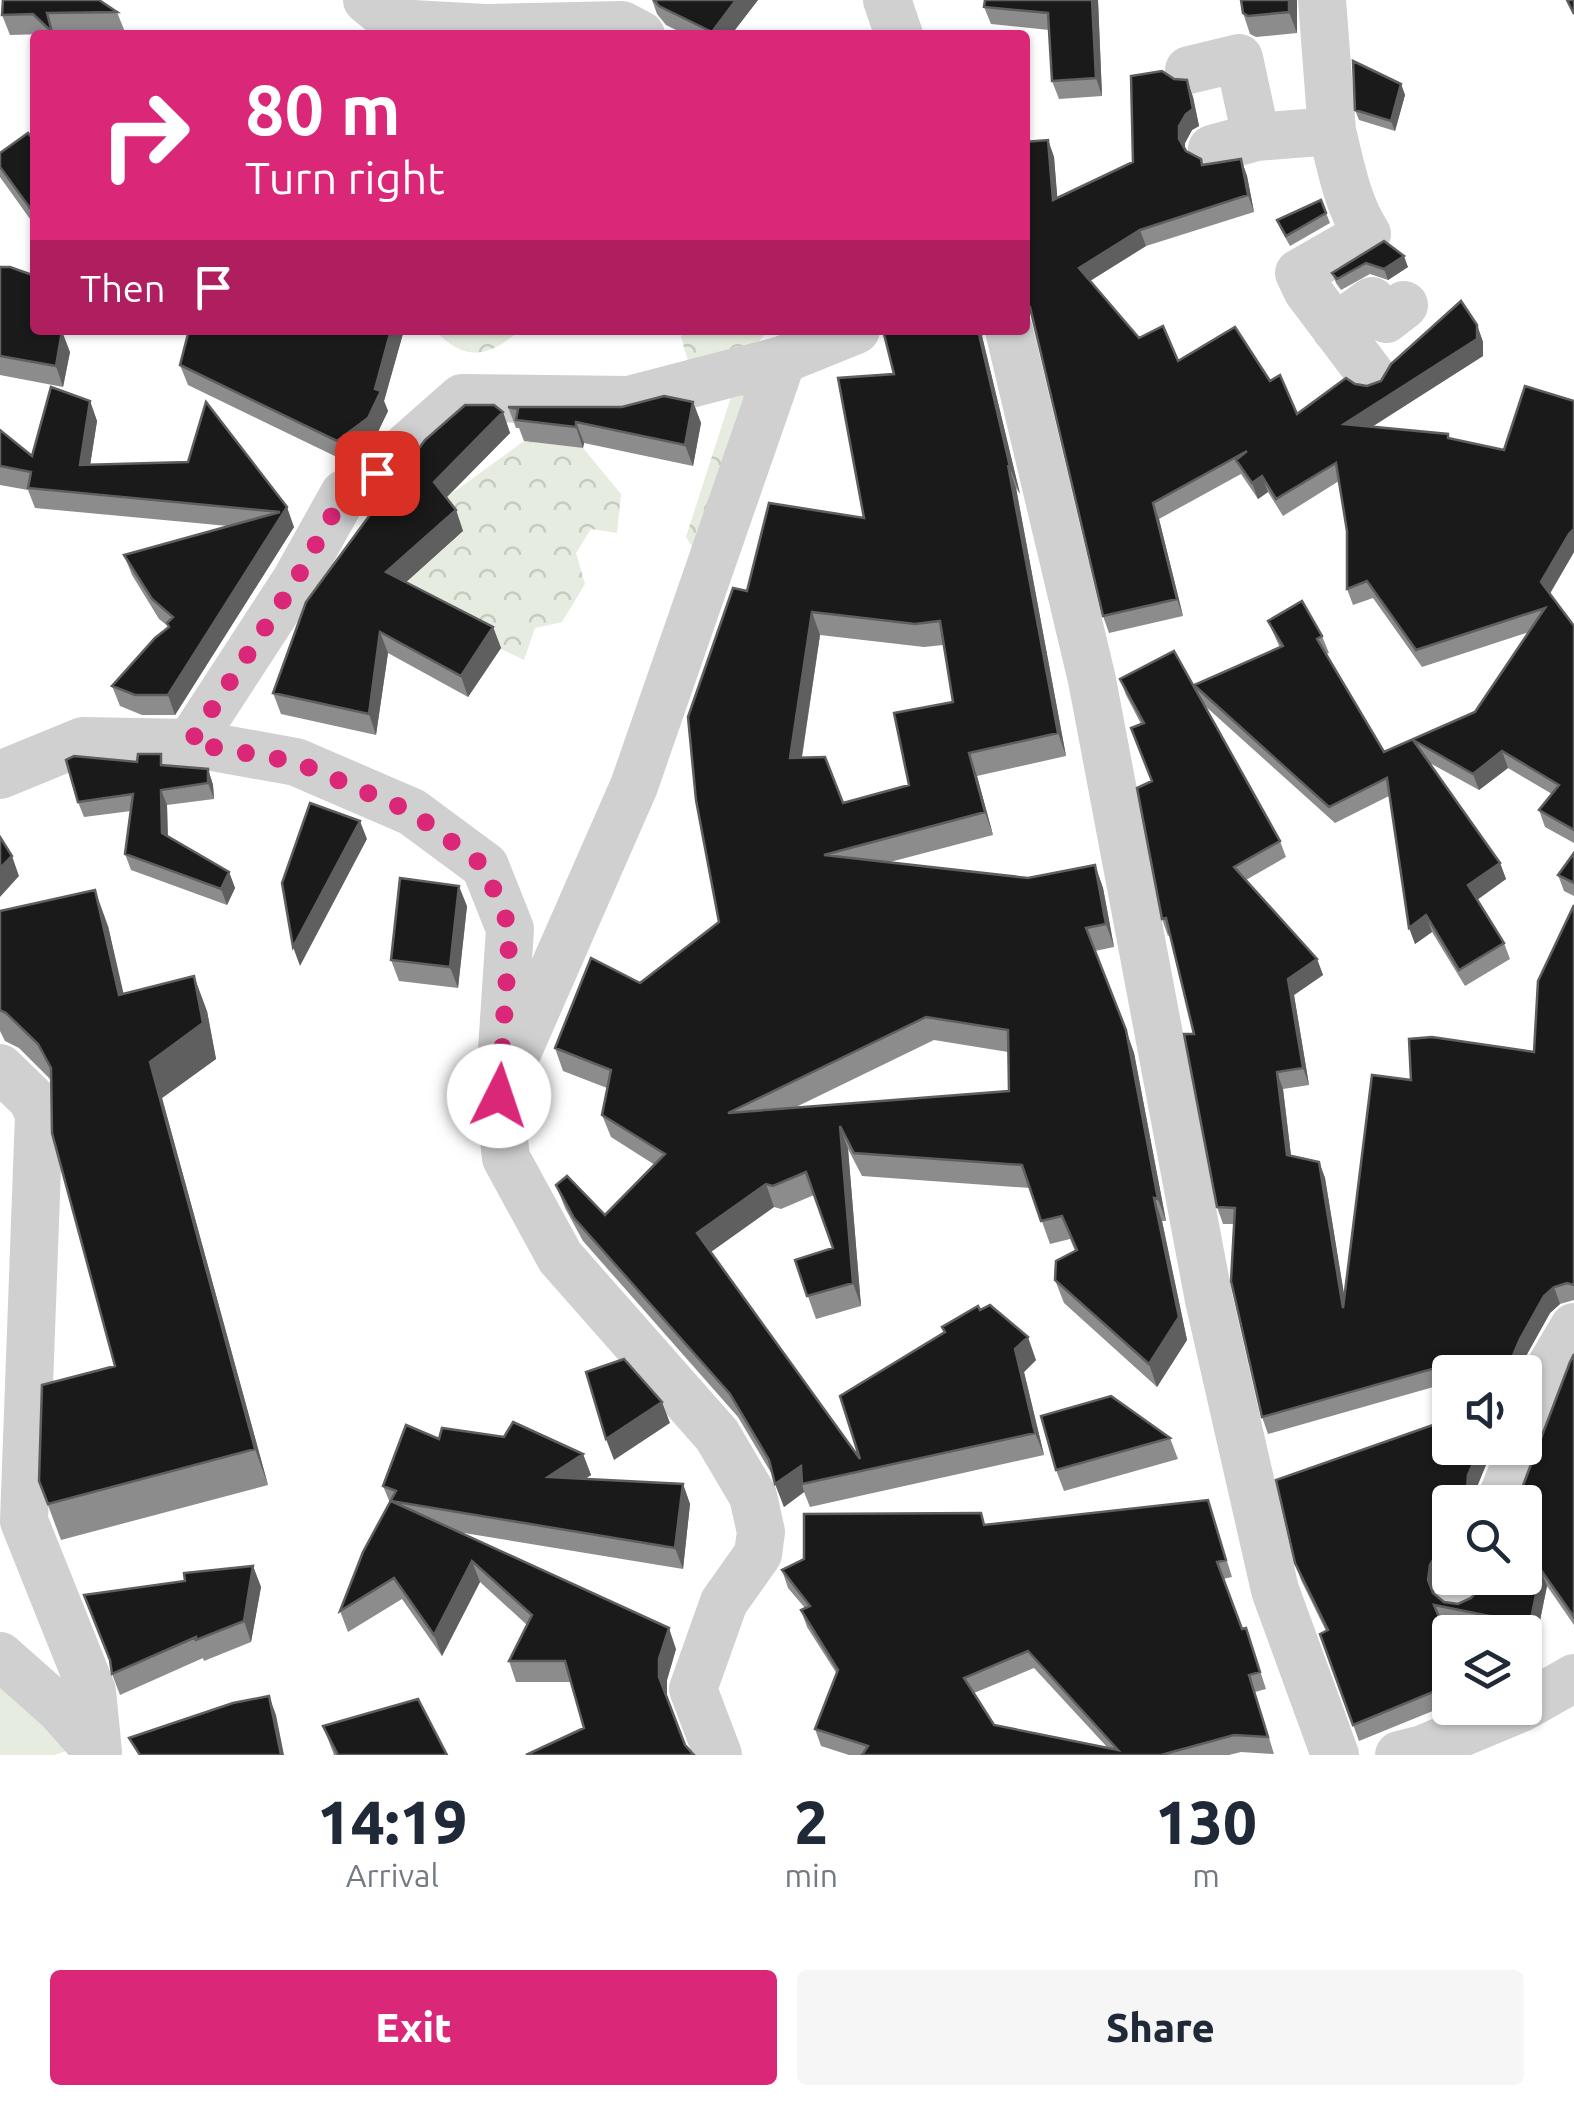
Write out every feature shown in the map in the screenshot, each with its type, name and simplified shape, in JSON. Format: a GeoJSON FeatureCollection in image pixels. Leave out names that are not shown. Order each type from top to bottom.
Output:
{"type":"FeatureCollection","features":[{"type":"Feature","properties":{"kind":"street"},"geometry":{"type":"LineString","coordinates":[[367,0],[396,23],[485,28],[622,26],[630,30]]}},
{"type":"Feature","properties":{"kind":"street"},"geometry":{"type":"LineString","coordinates":[[887,0],[897,30]]}},
{"type":"Feature","properties":{"kind":"street"},"geometry":{"type":"LineString","coordinates":[[1322,0],[1332,132],[1346,187],[1367,234],[1300,274],[1307,290],[1371,375]]}},
{"type":"Feature","properties":{"kind":"street"},"geometry":{"type":"LineString","coordinates":[[1189,70],[1238,58],[1234,143],[1332,132]]}},
{"type":"Feature","properties":{"kind":"street"},"geometry":{"type":"LineString","coordinates":[[1335,328],[1372,301],[1386,320],[1404,305]]}},
{"type":"Feature","properties":{"kind":"street"},"geometry":{"type":"LineString","coordinates":[[190,743],[296,580],[344,494],[377,473],[462,398],[629,400],[782,360],[844,335]]}},
{"type":"Feature","properties":{"kind":"street"},"geometry":{"type":"LineString","coordinates":[[1010,335],[1092,680],[1209,1300],[1275,1590],[1334,1755]]}},
{"type":"Feature","properties":{"kind":"street"},"geometry":{"type":"LineString","coordinates":[[499,1096],[634,786],[782,360]]}},
{"type":"Feature","properties":{"kind":"street"},"geometry":{"type":"LineString","coordinates":[[0,775],[83,742],[190,743],[296,762],[412,812],[484,866],[510,929],[499,1096],[506,1158],[560,1257],[717,1436],[753,1496],[761,1532],[758,1554],[724,1602],[693,1689],[718,1755]]}},
{"type":"Feature","properties":{"kind":"street"},"geometry":{"type":"LineString","coordinates":[[0,1068],[32,1099],[39,1114],[24,1520],[92,1691],[99,1754]]}},
{"type":"Feature","properties":{"kind":"street"},"geometry":{"type":"LineString","coordinates":[[1542,1390],[1574,1328]]}},
{"type":"Feature","properties":{"kind":"street"},"geometry":{"type":"LineString","coordinates":[[0,1656],[60,1709],[99,1754]]}},
{"type":"Feature","properties":{"kind":"street"},"geometry":{"type":"LineString","coordinates":[[1542,1696],[1574,1678]]}},
{"type":"Feature","properties":{"kind":"street"},"geometry":{"type":"LineString","coordinates":[[1399,1755],[1479,1725]]}},
{"type":"Feature","properties":{"kind":"green space"},"geometry":{"type":"Polygon","coordinates":[[[440,335],[513,335],[498,346],[477,352],[467,352],[440,335]]]}},
{"type":"Feature","properties":{"kind":"green space"},"geometry":{"type":"Polygon","coordinates":[[[765,335],[749,353],[691,372],[681,337],[765,335]]]}},
{"type":"Feature","properties":{"kind":"green space"},"geometry":{"type":"Polygon","coordinates":[[[760,364],[719,589],[686,537],[740,369],[760,364]]]}},
{"type":"Feature","properties":{"kind":"green space"},"geometry":{"type":"Polygon","coordinates":[[[524,441],[583,448],[621,494],[617,533],[591,529],[576,553],[585,584],[562,622],[535,628],[524,660],[434,616],[407,581],[463,532],[440,502],[524,441]]]}},
{"type":"Feature","properties":{"kind":"green space"},"geometry":{"type":"Polygon","coordinates":[[[0,1683],[79,1747],[54,1755],[0,1755],[0,1683]]]}},
{"type":"Feature","properties":{"kind":"building"},"geometry":{"type":"Polygon","coordinates":[[[3,0],[99,0],[117,12],[47,13],[51,30],[33,14],[2,15],[3,0]]]}},
{"type":"Feature","properties":{"kind":"building"},"geometry":{"type":"Polygon","coordinates":[[[654,0],[736,0],[714,30],[659,6],[654,0]]]}},
{"type":"Feature","properties":{"kind":"building"},"geometry":{"type":"Polygon","coordinates":[[[985,0],[1092,0],[1096,78],[1052,81],[1048,13],[984,7],[985,0]]]}},
{"type":"Feature","properties":{"kind":"building"},"geometry":{"type":"Polygon","coordinates":[[[1241,0],[1289,0],[1289,12],[1248,16],[1243,13],[1241,0]]]}},
{"type":"Feature","properties":{"kind":"building"},"geometry":{"type":"Polygon","coordinates":[[[1353,61],[1401,84],[1391,121],[1355,110],[1353,61]]]}},
{"type":"Feature","properties":{"kind":"building"},"geometry":{"type":"Polygon","coordinates":[[[1162,71],[1174,79],[1187,80],[1193,109],[1179,126],[1179,139],[1186,151],[1201,159],[1202,165],[1241,159],[1248,195],[1140,230],[1079,268],[1139,338],[1163,326],[1178,361],[1235,327],[1270,381],[1280,375],[1297,414],[1346,378],[1367,386],[1381,381],[1391,364],[1461,301],[1477,325],[1477,339],[1344,424],[1448,434],[1448,438],[1504,450],[1525,386],[1574,401],[1574,529],[1541,582],[1574,626],[1574,830],[1539,810],[1559,785],[1502,751],[1473,774],[1413,740],[1500,863],[1468,885],[1504,943],[1459,970],[1426,915],[1409,928],[1387,778],[1329,807],[1194,685],[1283,646],[1268,621],[1302,601],[1322,636],[1317,639],[1384,752],[1475,712],[1545,608],[1416,650],[1367,581],[1347,589],[1347,531],[1336,463],[1276,499],[1262,476],[1252,483],[1236,460],[1247,451],[1153,503],[1177,599],[1103,616],[1030,307],[1030,142],[1048,140],[1053,200],[1133,162],[1131,76],[1162,71]]]}},
{"type":"Feature","properties":{"kind":"building"},"geometry":{"type":"Polygon","coordinates":[[[28,133],[30,136],[30,208],[0,167],[0,153],[28,133]]]}},
{"type":"Feature","properties":{"kind":"building"},"geometry":{"type":"Polygon","coordinates":[[[1321,200],[1326,213],[1286,236],[1277,220],[1321,200]]]}},
{"type":"Feature","properties":{"kind":"building"},"geometry":{"type":"Polygon","coordinates":[[[1384,241],[1404,256],[1384,269],[1366,263],[1337,279],[1332,273],[1384,241]]]}},
{"type":"Feature","properties":{"kind":"building"},"geometry":{"type":"Polygon","coordinates":[[[0,267],[10,267],[30,274],[30,335],[61,335],[56,366],[0,356],[0,267]]]}},
{"type":"Feature","properties":{"kind":"building"},"geometry":{"type":"Polygon","coordinates":[[[188,335],[390,335],[375,389],[381,391],[368,418],[337,441],[180,365],[188,335]]]}},
{"type":"Feature","properties":{"kind":"building"},"geometry":{"type":"Polygon","coordinates":[[[884,335],[979,335],[1011,471],[1008,465],[1058,733],[969,753],[985,812],[824,855],[1028,878],[1095,865],[1106,924],[1086,928],[1126,1030],[1179,1317],[1149,1364],[1055,1280],[1056,1261],[1077,1250],[1062,1216],[1041,1221],[1022,1165],[854,1153],[840,1126],[853,1283],[807,1296],[795,1260],[833,1248],[806,1172],[773,1186],[766,1184],[697,1233],[860,1459],[840,1396],[945,1332],[942,1327],[978,1306],[980,1310],[990,1305],[1028,1337],[1015,1349],[1035,1433],[802,1484],[801,1466],[775,1484],[769,1460],[730,1394],[574,1218],[556,1185],[567,1176],[605,1215],[665,1154],[602,1115],[611,1070],[555,1048],[591,958],[640,983],[719,922],[696,800],[688,717],[733,588],[747,591],[769,503],[864,518],[838,378],[894,374],[884,335]],[[812,612],[790,758],[825,757],[843,803],[909,785],[894,713],[953,702],[940,621],[915,624],[812,612]],[[926,1017],[728,1113],[1009,1091],[1008,1030],[926,1017]]]}},
{"type":"Feature","properties":{"kind":"building"},"geometry":{"type":"Polygon","coordinates":[[[51,387],[90,401],[80,465],[188,462],[206,402],[287,507],[168,695],[135,695],[112,686],[169,627],[167,623],[173,617],[152,599],[124,555],[280,512],[28,488],[31,472],[0,466],[0,430],[32,456],[51,387]]]}},
{"type":"Feature","properties":{"kind":"building"},"geometry":{"type":"Polygon","coordinates":[[[664,396],[693,402],[685,445],[576,422],[576,427],[516,420],[518,409],[508,407],[622,407],[664,396]]]}},
{"type":"Feature","properties":{"kind":"building"},"geometry":{"type":"Polygon","coordinates":[[[465,405],[494,405],[503,412],[434,482],[456,510],[386,572],[493,627],[461,676],[380,632],[369,714],[273,693],[306,602],[425,440],[465,405]]]}},
{"type":"Feature","properties":{"kind":"building"},"geometry":{"type":"Polygon","coordinates":[[[1174,651],[1280,841],[1234,867],[1317,959],[1288,979],[1303,1068],[1277,1072],[1287,1155],[1319,1162],[1343,1308],[1372,1075],[1411,1080],[1409,1039],[1432,1037],[1534,1052],[1538,981],[1574,905],[1574,1285],[1554,1287],[1544,1296],[1513,1355],[1432,1355],[1432,1369],[1262,1417],[1231,1281],[1235,1208],[1217,1207],[1184,1034],[1194,1034],[1166,918],[1162,919],[1137,788],[1152,781],[1131,728],[1144,723],[1120,679],[1174,651]]]}},
{"type":"Feature","properties":{"kind":"building"},"geometry":{"type":"Polygon","coordinates":[[[138,754],[161,754],[161,765],[208,769],[208,783],[161,790],[162,833],[229,872],[221,889],[125,854],[133,794],[78,802],[66,760],[74,756],[137,762],[138,754]]]}},
{"type":"Feature","properties":{"kind":"building"},"geometry":{"type":"Polygon","coordinates":[[[310,803],[360,821],[293,947],[282,883],[310,803]]]}},
{"type":"Feature","properties":{"kind":"building"},"geometry":{"type":"Polygon","coordinates":[[[0,837],[12,856],[0,868],[0,837]]]}},
{"type":"Feature","properties":{"kind":"building"},"geometry":{"type":"Polygon","coordinates":[[[1574,853],[1574,883],[1558,875],[1574,853]]]}},
{"type":"Feature","properties":{"kind":"building"},"geometry":{"type":"Polygon","coordinates":[[[400,878],[459,886],[450,967],[391,960],[400,878]]]}},
{"type":"Feature","properties":{"kind":"building"},"geometry":{"type":"Polygon","coordinates":[[[95,890],[119,995],[194,976],[203,1023],[150,1062],[255,1449],[48,1504],[39,1481],[42,1385],[115,1366],[52,1133],[51,1068],[38,1044],[0,1010],[0,911],[95,890]]]}},
{"type":"Feature","properties":{"kind":"building"},"geometry":{"type":"Polygon","coordinates":[[[1574,1354],[1574,1617],[1542,1571],[1542,1485],[1523,1485],[1531,1465],[1542,1465],[1542,1436],[1574,1354]]]}},
{"type":"Feature","properties":{"kind":"building"},"geometry":{"type":"Polygon","coordinates":[[[624,1359],[662,1402],[606,1439],[586,1372],[624,1359]]]}},
{"type":"Feature","properties":{"kind":"building"},"geometry":{"type":"Polygon","coordinates":[[[1111,1396],[1170,1438],[1056,1470],[1041,1416],[1111,1396]]]}},
{"type":"Feature","properties":{"kind":"building"},"geometry":{"type":"Polygon","coordinates":[[[513,1422],[583,1454],[548,1477],[683,1484],[675,1548],[391,1501],[669,1628],[659,1659],[659,1677],[685,1745],[694,1755],[526,1755],[584,1728],[565,1661],[509,1661],[532,1615],[472,1561],[434,1635],[394,1578],[340,1611],[363,1552],[396,1491],[383,1486],[406,1425],[439,1439],[442,1428],[504,1437],[513,1422]]]}},
{"type":"Feature","properties":{"kind":"building"},"geometry":{"type":"Polygon","coordinates":[[[1432,1425],[1432,1465],[1472,1465],[1467,1485],[1432,1485],[1432,1562],[1428,1580],[1432,1595],[1444,1602],[1458,1604],[1471,1598],[1536,1595],[1532,1615],[1485,1615],[1434,1605],[1438,1615],[1432,1615],[1432,1692],[1353,1725],[1320,1634],[1328,1630],[1295,1563],[1276,1480],[1432,1425]]]}},
{"type":"Feature","properties":{"kind":"building"},"geometry":{"type":"Polygon","coordinates":[[[1208,1500],[1226,1560],[1217,1562],[1260,1672],[1249,1675],[1268,1737],[1234,1735],[1161,1755],[862,1755],[868,1746],[815,1729],[838,1670],[801,1610],[810,1606],[782,1570],[804,1559],[804,1514],[981,1513],[984,1525],[1208,1500]],[[1028,1651],[964,1678],[994,1725],[1118,1750],[1028,1651]]]}},
{"type":"Feature","properties":{"kind":"building"},"geometry":{"type":"Polygon","coordinates":[[[253,1566],[244,1621],[196,1637],[112,1674],[84,1595],[185,1581],[184,1573],[253,1566]]]}},
{"type":"Feature","properties":{"kind":"building"},"geometry":{"type":"Polygon","coordinates":[[[269,1696],[281,1755],[140,1755],[129,1738],[233,1703],[269,1696]]]}},
{"type":"Feature","properties":{"kind":"building"},"geometry":{"type":"Polygon","coordinates":[[[418,1699],[447,1755],[338,1755],[323,1726],[418,1699]]]}},
{"type":"Feature","properties":{"kind":"route"},"geometry":{"type":"LineString","coordinates":[[377,473],[344,494],[296,580],[190,743],[296,762],[412,812],[484,866],[510,929],[499,1096]]}}]}
